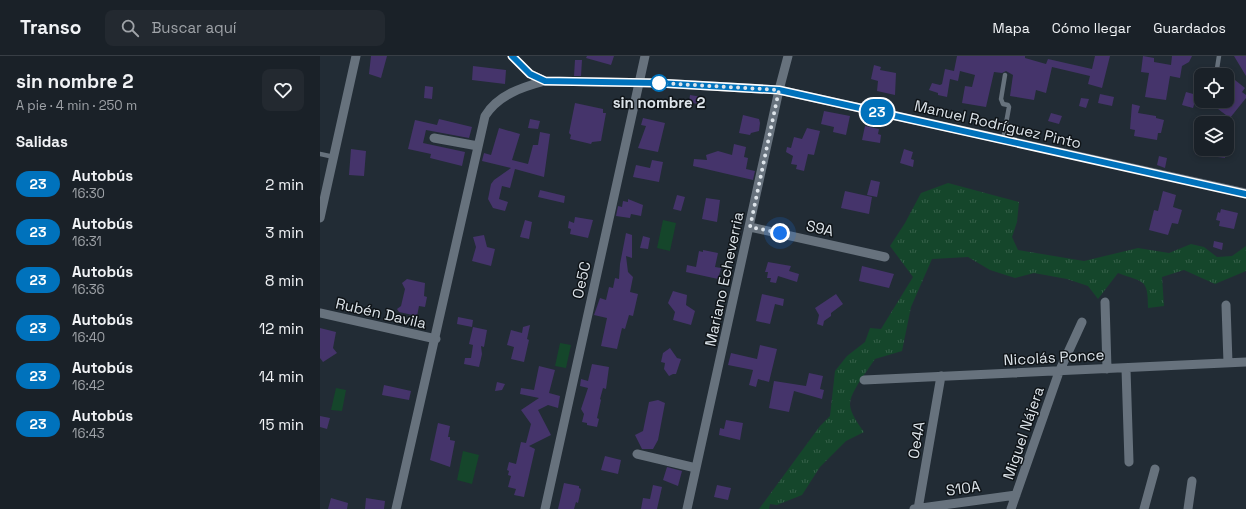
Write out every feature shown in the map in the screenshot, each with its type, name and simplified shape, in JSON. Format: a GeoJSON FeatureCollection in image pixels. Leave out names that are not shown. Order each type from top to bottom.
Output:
{"type":"FeatureCollection","features":[{"type":"Feature","properties":{"kind":"street"},"geometry":{"type":"LineString","coordinates":[[320,218],[356,56]]}},
{"type":"Feature","properties":{"kind":"street","name":"Manuel Rodríguez Pinto"},"geometry":{"type":"LineString","coordinates":[[512,56],[530,74],[545,81],[640,83],[779,90],[1246,194]]}},
{"type":"Feature","properties":{"kind":"street","name":"Oe5C"},"geometry":{"type":"LineString","coordinates":[[544,509],[645,56]]}},
{"type":"Feature","properties":{"kind":"street","name":"Mariano Echeverria"},"geometry":{"type":"LineString","coordinates":[[687,509],[779,90],[788,56]]}},
{"type":"Feature","properties":{"kind":"street"},"geometry":{"type":"LineString","coordinates":[[396,509],[436,340],[485,116],[491,106],[519,89],[545,81]]}},
{"type":"Feature","properties":{"kind":"street"},"geometry":{"type":"LineString","coordinates":[[434,138],[478,146]]}},
{"type":"Feature","properties":{"kind":"street","name":"S9A"},"geometry":{"type":"LineString","coordinates":[[750,227],[885,257]]}},
{"type":"Feature","properties":{"kind":"street"},"geometry":{"type":"LineString","coordinates":[[1105,302],[1108,369]]}},
{"type":"Feature","properties":{"kind":"street"},"geometry":{"type":"LineString","coordinates":[[1226,305],[1228,363]]}},
{"type":"Feature","properties":{"kind":"street","name":"Rubén Davila"},"geometry":{"type":"LineString","coordinates":[[320,313],[436,340]]}},
{"type":"Feature","properties":{"kind":"street","name":"Miguel Nájera"},"geometry":{"type":"LineString","coordinates":[[1011,509],[1059,372],[1082,322]]}},
{"type":"Feature","properties":{"kind":"street","name":"Nicolás Ponce"},"geometry":{"type":"LineString","coordinates":[[864,380],[1126,369],[1246,362]]}},
{"type":"Feature","properties":{"kind":"street"},"geometry":{"type":"LineString","coordinates":[[1126,369],[1129,462]]}},
{"type":"Feature","properties":{"kind":"street","name":"Oe4A"},"geometry":{"type":"LineString","coordinates":[[918,508],[941,376]]}},
{"type":"Feature","properties":{"kind":"street"},"geometry":{"type":"LineString","coordinates":[[638,454],[696,468]]}},
{"type":"Feature","properties":{"kind":"street"},"geometry":{"type":"LineString","coordinates":[[1144,509],[1155,469]]}},
{"type":"Feature","properties":{"kind":"street"},"geometry":{"type":"LineString","coordinates":[[1188,509],[1192,481]]}},
{"type":"Feature","properties":{"kind":"street","name":"S10A"},"geometry":{"type":"LineString","coordinates":[[914,509],[1016,495]]}},
{"type":"Feature","properties":{"kind":"lane"},"geometry":{"type":"LineString","coordinates":[[1217,68],[1219,56]]}},
{"type":"Feature","properties":{"kind":"lane"},"geometry":{"type":"LineString","coordinates":[[1003,140],[1009,107],[1008,105],[1003,104],[1001,99],[1005,75]]}},
{"type":"Feature","properties":{"kind":"lane"},"geometry":{"type":"LineString","coordinates":[[320,154],[334,157]]}},
{"type":"Feature","properties":{"kind":"green space"},"geometry":{"type":"Polygon","coordinates":[[[948,183],[1019,202],[1017,222],[1012,237],[1018,250],[1084,261],[1138,248],[1169,253],[1191,244],[1204,247],[1217,257],[1232,256],[1246,246],[1246,271],[1215,284],[1184,270],[1162,277],[1164,306],[1148,308],[1147,291],[1143,283],[1118,273],[1098,299],[1088,286],[1067,279],[1034,273],[1015,278],[990,270],[968,257],[932,259],[911,307],[902,351],[875,359],[853,393],[850,408],[855,419],[864,432],[846,441],[820,467],[802,495],[777,505],[770,504],[769,509],[759,509],[820,426],[830,416],[835,371],[847,356],[865,342],[870,328],[881,329],[913,277],[890,246],[905,223],[921,193],[948,183]]]}},
{"type":"Feature","properties":{"kind":"green space"},"geometry":{"type":"Polygon","coordinates":[[[663,220],[676,223],[670,251],[657,248],[663,220]]]}},
{"type":"Feature","properties":{"kind":"green space"},"geometry":{"type":"Polygon","coordinates":[[[560,343],[571,345],[566,368],[555,366],[560,343]]]}},
{"type":"Feature","properties":{"kind":"green space"},"geometry":{"type":"Polygon","coordinates":[[[336,388],[346,390],[342,411],[331,410],[336,388]]]}},
{"type":"Feature","properties":{"kind":"green space"},"geometry":{"type":"Polygon","coordinates":[[[463,451],[479,455],[472,484],[457,480],[463,451]]]}},
{"type":"Feature","properties":{"kind":"building"},"geometry":{"type":"Polygon","coordinates":[[[371,56],[387,56],[381,78],[369,74],[371,56]]]}},
{"type":"Feature","properties":{"kind":"building"},"geometry":{"type":"Polygon","coordinates":[[[587,56],[614,56],[611,65],[586,58],[587,56]]]}},
{"type":"Feature","properties":{"kind":"building"},"geometry":{"type":"Polygon","coordinates":[[[957,56],[1025,56],[1025,58],[1046,64],[1048,59],[1092,69],[1095,56],[1110,56],[1102,88],[1088,84],[1090,76],[1052,67],[1046,93],[1036,90],[1034,100],[1010,96],[1013,75],[1006,71],[1002,73],[994,72],[986,107],[962,103],[965,86],[972,87],[975,75],[960,71],[958,81],[950,79],[947,97],[938,95],[938,93],[929,90],[932,83],[942,84],[945,69],[954,71],[957,56]]]}},
{"type":"Feature","properties":{"kind":"building"},"geometry":{"type":"Polygon","coordinates":[[[1143,56],[1154,58],[1154,62],[1171,65],[1172,56],[1192,56],[1189,62],[1182,66],[1180,78],[1170,76],[1166,100],[1145,97],[1149,73],[1141,72],[1143,56]]]}},
{"type":"Feature","properties":{"kind":"building"},"geometry":{"type":"Polygon","coordinates":[[[1234,56],[1246,56],[1246,76],[1234,56]]]}},
{"type":"Feature","properties":{"kind":"building"},"geometry":{"type":"Polygon","coordinates":[[[575,60],[582,60],[581,76],[574,76],[575,60]]]}},
{"type":"Feature","properties":{"kind":"building"},"geometry":{"type":"Polygon","coordinates":[[[874,65],[881,67],[880,70],[896,73],[895,95],[877,91],[878,81],[871,79],[874,65]]]}},
{"type":"Feature","properties":{"kind":"building"},"geometry":{"type":"Polygon","coordinates":[[[473,66],[506,70],[505,84],[472,80],[473,66]]]}},
{"type":"Feature","properties":{"kind":"building"},"geometry":{"type":"Polygon","coordinates":[[[1235,80],[1245,88],[1242,92],[1246,95],[1246,98],[1232,116],[1227,116],[1218,109],[1234,108],[1235,80]]]}},
{"type":"Feature","properties":{"kind":"building"},"geometry":{"type":"Polygon","coordinates":[[[425,86],[433,87],[432,99],[424,98],[425,86]]]}},
{"type":"Feature","properties":{"kind":"building"},"geometry":{"type":"Polygon","coordinates":[[[1186,92],[1194,94],[1193,108],[1182,105],[1186,92]]]}},
{"type":"Feature","properties":{"kind":"building"},"geometry":{"type":"Polygon","coordinates":[[[1100,94],[1114,97],[1112,106],[1098,103],[1100,94]]]}},
{"type":"Feature","properties":{"kind":"building"},"geometry":{"type":"Polygon","coordinates":[[[690,95],[702,97],[701,104],[689,103],[690,95]]]}},
{"type":"Feature","properties":{"kind":"building"},"geometry":{"type":"Polygon","coordinates":[[[1081,98],[1089,99],[1086,108],[1079,106],[1081,98]]]}},
{"type":"Feature","properties":{"kind":"building"},"geometry":{"type":"Polygon","coordinates":[[[575,103],[603,109],[603,113],[606,113],[601,141],[592,142],[591,144],[570,139],[571,135],[569,133],[575,103]]]}},
{"type":"Feature","properties":{"kind":"building"},"geometry":{"type":"Polygon","coordinates":[[[1132,104],[1140,106],[1138,113],[1156,116],[1156,118],[1164,120],[1161,133],[1158,133],[1157,140],[1134,136],[1135,130],[1130,129],[1132,104]]]}},
{"type":"Feature","properties":{"kind":"building"},"geometry":{"type":"Polygon","coordinates":[[[824,111],[850,116],[846,135],[833,132],[834,127],[821,124],[824,111]]]}},
{"type":"Feature","properties":{"kind":"building"},"geometry":{"type":"Polygon","coordinates":[[[1051,113],[1062,116],[1059,124],[1048,121],[1051,113]]]}},
{"type":"Feature","properties":{"kind":"building"},"geometry":{"type":"Polygon","coordinates":[[[743,115],[759,119],[759,131],[751,133],[750,135],[739,133],[743,115]]]}},
{"type":"Feature","properties":{"kind":"building"},"geometry":{"type":"Polygon","coordinates":[[[643,118],[665,123],[658,152],[638,148],[646,126],[641,125],[643,118]]]}},
{"type":"Feature","properties":{"kind":"building"},"geometry":{"type":"Polygon","coordinates":[[[439,119],[472,127],[469,138],[426,130],[423,143],[465,152],[462,166],[430,158],[431,154],[408,149],[415,120],[437,125],[439,119]]]}},
{"type":"Feature","properties":{"kind":"building"},"geometry":{"type":"Polygon","coordinates":[[[530,119],[540,121],[538,129],[528,128],[530,119]]]}},
{"type":"Feature","properties":{"kind":"building"},"geometry":{"type":"Polygon","coordinates":[[[865,126],[879,129],[878,134],[881,135],[880,143],[862,140],[865,126]]]}},
{"type":"Feature","properties":{"kind":"building"},"geometry":{"type":"Polygon","coordinates":[[[499,128],[520,134],[512,160],[528,164],[533,145],[538,145],[540,132],[550,134],[544,177],[515,169],[510,188],[502,186],[499,199],[508,202],[505,211],[493,208],[488,199],[491,184],[494,180],[511,168],[482,161],[484,153],[491,155],[499,128]]]}},
{"type":"Feature","properties":{"kind":"building"},"geometry":{"type":"Polygon","coordinates":[[[807,128],[820,131],[814,155],[808,154],[804,171],[796,169],[797,165],[791,164],[793,156],[786,152],[787,147],[791,148],[794,137],[802,139],[807,128]]]}},
{"type":"Feature","properties":{"kind":"building"},"geometry":{"type":"Polygon","coordinates":[[[734,144],[746,147],[744,157],[748,158],[746,169],[755,171],[753,180],[693,166],[694,159],[707,160],[706,155],[718,151],[732,155],[734,144]]]}},
{"type":"Feature","properties":{"kind":"building"},"geometry":{"type":"Polygon","coordinates":[[[351,149],[366,151],[364,176],[349,175],[351,149]]]}},
{"type":"Feature","properties":{"kind":"building"},"geometry":{"type":"Polygon","coordinates":[[[904,149],[913,152],[911,159],[914,160],[913,167],[900,163],[904,149]]]}},
{"type":"Feature","properties":{"kind":"building"},"geometry":{"type":"Polygon","coordinates":[[[1159,156],[1167,158],[1165,168],[1157,165],[1159,156]]]}},
{"type":"Feature","properties":{"kind":"building"},"geometry":{"type":"Polygon","coordinates":[[[1210,156],[1225,156],[1225,158],[1210,156]]]}},
{"type":"Feature","properties":{"kind":"building"},"geometry":{"type":"Polygon","coordinates":[[[652,160],[663,162],[659,182],[633,177],[636,165],[650,168],[652,160]]]}},
{"type":"Feature","properties":{"kind":"building"},"geometry":{"type":"Polygon","coordinates":[[[871,180],[880,182],[877,197],[867,195],[871,180]]]}},
{"type":"Feature","properties":{"kind":"building"},"geometry":{"type":"Polygon","coordinates":[[[540,190],[565,196],[564,203],[538,197],[540,190]]]}},
{"type":"Feature","properties":{"kind":"building"},"geometry":{"type":"Polygon","coordinates":[[[845,191],[872,197],[869,214],[841,208],[845,191]]]}},
{"type":"Feature","properties":{"kind":"building"},"geometry":{"type":"Polygon","coordinates":[[[1163,191],[1176,195],[1173,207],[1182,210],[1178,224],[1172,223],[1168,235],[1149,230],[1154,210],[1158,211],[1163,191]]]}},
{"type":"Feature","properties":{"kind":"building"},"geometry":{"type":"Polygon","coordinates":[[[677,195],[685,197],[681,211],[673,209],[677,195]]]}},
{"type":"Feature","properties":{"kind":"building"},"geometry":{"type":"Polygon","coordinates":[[[706,198],[720,200],[717,222],[702,219],[706,198]]]}},
{"type":"Feature","properties":{"kind":"building"},"geometry":{"type":"Polygon","coordinates":[[[628,199],[643,205],[641,216],[631,214],[630,218],[616,216],[618,206],[622,207],[623,201],[628,202],[628,199]]]}},
{"type":"Feature","properties":{"kind":"building"},"geometry":{"type":"Polygon","coordinates":[[[1221,209],[1238,213],[1234,229],[1219,226],[1220,221],[1216,220],[1218,212],[1220,213],[1221,209]]]}},
{"type":"Feature","properties":{"kind":"building"},"geometry":{"type":"Polygon","coordinates":[[[575,217],[593,220],[588,238],[570,234],[571,229],[568,228],[569,221],[574,223],[575,217]]]}},
{"type":"Feature","properties":{"kind":"building"},"geometry":{"type":"Polygon","coordinates":[[[525,220],[532,222],[529,239],[520,237],[525,220]]]}},
{"type":"Feature","properties":{"kind":"building"},"geometry":{"type":"Polygon","coordinates":[[[626,233],[632,235],[632,258],[626,256],[628,272],[633,277],[630,292],[638,294],[633,316],[629,315],[625,329],[622,328],[617,349],[601,346],[607,318],[594,315],[600,298],[606,300],[609,287],[613,288],[615,278],[619,279],[620,264],[626,233]]]}},
{"type":"Feature","properties":{"kind":"building"},"geometry":{"type":"Polygon","coordinates":[[[484,235],[487,247],[495,249],[491,266],[472,261],[476,247],[473,237],[484,235]]]}},
{"type":"Feature","properties":{"kind":"building"},"geometry":{"type":"Polygon","coordinates":[[[643,236],[650,238],[648,249],[640,248],[643,236]]]}},
{"type":"Feature","properties":{"kind":"building"},"geometry":{"type":"Polygon","coordinates":[[[1214,241],[1223,243],[1222,250],[1213,247],[1214,241]]]}},
{"type":"Feature","properties":{"kind":"building"},"geometry":{"type":"Polygon","coordinates":[[[703,250],[718,253],[715,267],[721,268],[718,279],[686,272],[687,265],[696,267],[699,251],[703,252],[703,250]]]}},
{"type":"Feature","properties":{"kind":"building"},"geometry":{"type":"Polygon","coordinates":[[[768,262],[791,266],[789,271],[799,274],[797,282],[778,276],[776,283],[770,282],[771,278],[767,278],[768,272],[765,272],[768,262]]]}},
{"type":"Feature","properties":{"kind":"building"},"geometry":{"type":"Polygon","coordinates":[[[862,266],[894,274],[889,288],[859,281],[862,266]]]}},
{"type":"Feature","properties":{"kind":"building"},"geometry":{"type":"Polygon","coordinates":[[[407,279],[425,283],[424,296],[427,297],[425,307],[419,306],[417,316],[399,312],[397,309],[401,306],[405,289],[402,283],[407,279]]]}},
{"type":"Feature","properties":{"kind":"building"},"geometry":{"type":"Polygon","coordinates":[[[673,291],[687,295],[686,305],[695,311],[691,325],[673,320],[675,312],[668,303],[673,291]]]}},
{"type":"Feature","properties":{"kind":"building"},"geometry":{"type":"Polygon","coordinates":[[[762,294],[784,299],[783,306],[775,304],[770,324],[756,321],[762,294]]]}},
{"type":"Feature","properties":{"kind":"building"},"geometry":{"type":"Polygon","coordinates":[[[836,294],[843,304],[831,313],[831,316],[824,321],[823,326],[817,324],[819,315],[815,308],[836,294]]]}},
{"type":"Feature","properties":{"kind":"building"},"geometry":{"type":"Polygon","coordinates":[[[458,317],[473,320],[472,327],[457,324],[458,317]]]}},
{"type":"Feature","properties":{"kind":"building"},"geometry":{"type":"Polygon","coordinates":[[[530,325],[527,339],[529,340],[524,362],[511,359],[514,347],[507,345],[511,330],[522,333],[523,327],[530,325]]]}},
{"type":"Feature","properties":{"kind":"building"},"geometry":{"type":"Polygon","coordinates":[[[473,327],[487,330],[484,347],[481,346],[482,354],[479,367],[464,364],[465,358],[471,358],[473,345],[469,344],[473,327]]]}},
{"type":"Feature","properties":{"kind":"building"},"geometry":{"type":"Polygon","coordinates":[[[320,328],[336,332],[333,348],[337,353],[323,362],[320,358],[320,328]]]}},
{"type":"Feature","properties":{"kind":"building"},"geometry":{"type":"Polygon","coordinates":[[[760,345],[777,349],[769,382],[758,379],[756,387],[749,385],[753,370],[728,365],[731,353],[757,359],[760,345]]]}},
{"type":"Feature","properties":{"kind":"building"},"geometry":{"type":"Polygon","coordinates":[[[670,348],[677,358],[681,359],[676,374],[669,376],[664,369],[665,363],[661,362],[663,353],[670,348]]]}},
{"type":"Feature","properties":{"kind":"building"},"geometry":{"type":"Polygon","coordinates":[[[592,364],[609,367],[606,389],[603,388],[600,399],[597,427],[587,425],[587,423],[582,422],[584,414],[581,409],[588,388],[580,386],[581,379],[588,381],[592,364]]]}},
{"type":"Feature","properties":{"kind":"building"},"geometry":{"type":"Polygon","coordinates":[[[539,366],[555,370],[549,393],[560,396],[558,408],[548,405],[538,410],[551,435],[529,446],[535,449],[524,497],[514,495],[516,489],[508,487],[511,476],[508,475],[509,471],[507,470],[509,462],[516,464],[521,442],[526,443],[531,424],[521,410],[539,398],[520,394],[521,388],[534,390],[539,366]]]}},
{"type":"Feature","properties":{"kind":"building"},"geometry":{"type":"Polygon","coordinates":[[[809,373],[823,376],[820,389],[824,390],[822,399],[794,391],[789,412],[769,408],[774,381],[806,386],[809,373]]]}},
{"type":"Feature","properties":{"kind":"building"},"geometry":{"type":"Polygon","coordinates":[[[497,382],[505,384],[502,390],[495,391],[497,382]]]}},
{"type":"Feature","properties":{"kind":"building"},"geometry":{"type":"Polygon","coordinates":[[[384,385],[411,391],[409,400],[382,395],[384,385]]]}},
{"type":"Feature","properties":{"kind":"building"},"geometry":{"type":"Polygon","coordinates":[[[658,400],[665,403],[658,440],[653,449],[642,449],[635,435],[643,431],[649,402],[658,400]]]}},
{"type":"Feature","properties":{"kind":"building"},"geometry":{"type":"Polygon","coordinates":[[[320,416],[330,418],[327,429],[320,427],[320,416]]]}},
{"type":"Feature","properties":{"kind":"building"},"geometry":{"type":"Polygon","coordinates":[[[726,420],[743,423],[740,440],[719,435],[720,428],[724,429],[726,420]]]}},
{"type":"Feature","properties":{"kind":"building"},"geometry":{"type":"Polygon","coordinates":[[[438,423],[450,426],[448,437],[450,437],[450,440],[455,441],[450,467],[430,460],[438,423]]]}},
{"type":"Feature","properties":{"kind":"building"},"geometry":{"type":"Polygon","coordinates":[[[605,456],[621,460],[618,474],[601,470],[605,456]]]}},
{"type":"Feature","properties":{"kind":"building"},"geometry":{"type":"Polygon","coordinates":[[[667,467],[682,471],[678,486],[663,480],[667,467]]]}},
{"type":"Feature","properties":{"kind":"building"},"geometry":{"type":"Polygon","coordinates":[[[564,483],[579,486],[581,489],[578,503],[576,502],[574,509],[558,509],[564,483]]]}},
{"type":"Feature","properties":{"kind":"building"},"geometry":{"type":"Polygon","coordinates":[[[653,485],[662,487],[657,509],[641,509],[643,498],[650,499],[653,485]]]}},
{"type":"Feature","properties":{"kind":"building"},"geometry":{"type":"Polygon","coordinates":[[[717,485],[731,488],[728,500],[714,497],[717,485]]]}},
{"type":"Feature","properties":{"kind":"building"},"geometry":{"type":"Polygon","coordinates":[[[331,498],[348,503],[347,509],[328,509],[331,498]]]}},
{"type":"Feature","properties":{"kind":"building"},"geometry":{"type":"Polygon","coordinates":[[[366,498],[385,501],[384,509],[365,509],[366,498]]]}},
{"type":"Feature","properties":{"kind":"bus line","name":"23"},"geometry":{"type":"LineString","coordinates":[[512,56],[522,68],[530,74],[545,81],[658,83],[779,90],[1246,194]]}},
{"type":"Feature","properties":{"kind":"place","name":"sin nombre 2"},"geometry":{"type":"Point","coordinates":[659,83]}},
{"type":"Feature","properties":{"kind":"route"},"geometry":{"type":"LineString","coordinates":[[659,83],[779,90],[750,227],[780,233]]}}]}
